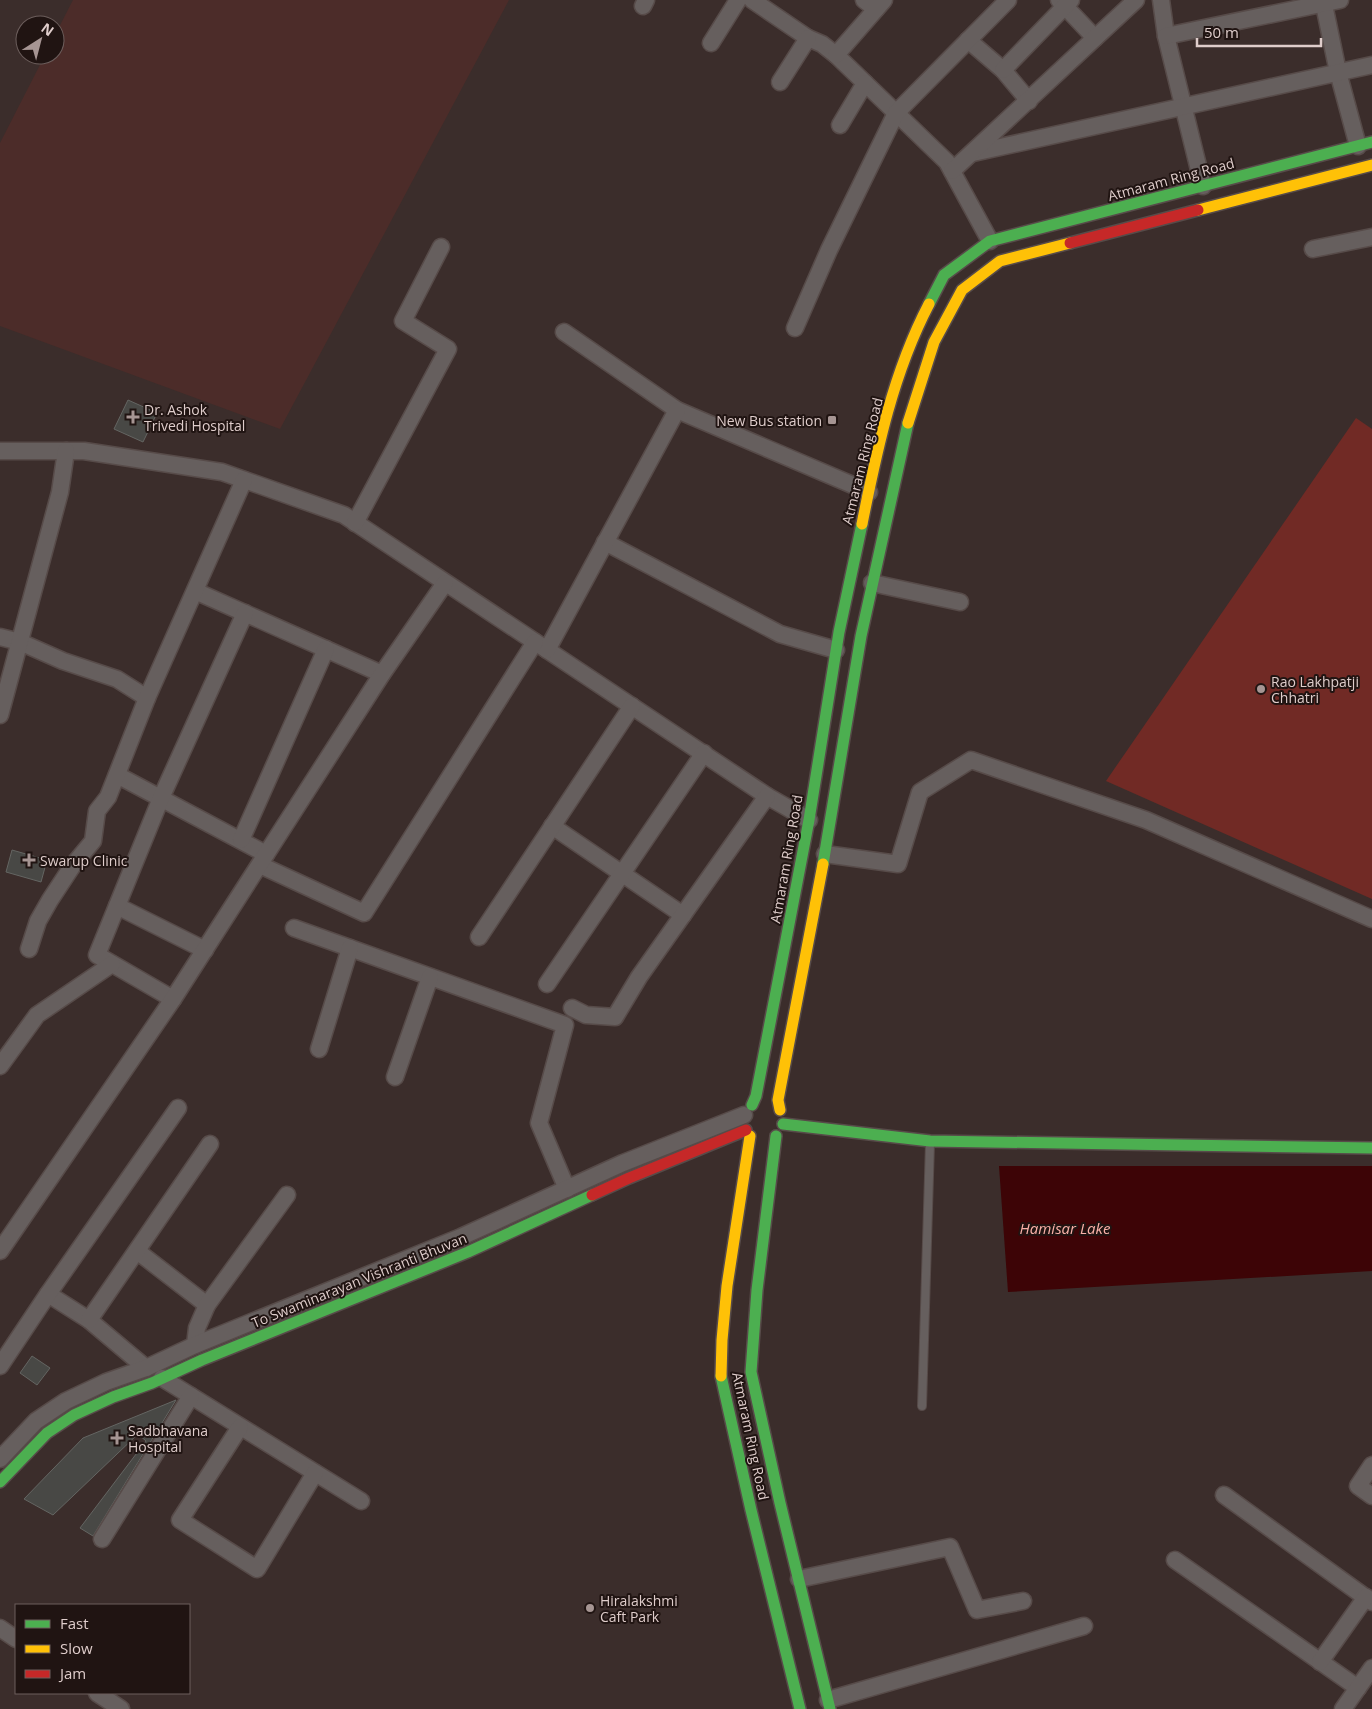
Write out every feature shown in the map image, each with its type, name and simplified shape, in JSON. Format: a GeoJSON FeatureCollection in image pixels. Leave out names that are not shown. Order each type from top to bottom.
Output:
{"type":"FeatureCollection","features":[{"type":"Feature","properties":{"kind":"main road","name":"Atmaram Ring Road"},"geometry":{"type":"LineString","coordinates":[[800,1709],[751,1510],[721,1374],[722,1340],[748,1121],[756,1096],[781,971],[809,820],[836,650],[888,409],[914,333],[944,275],[990,241],[1365,144]]}},
{"type":"Feature","properties":{"kind":"main road"},"geometry":{"type":"LineString","coordinates":[[780,1110],[766,1102],[748,1121],[756,1140],[770,1140],[776,1136],[783,1124],[778,1100],[805,965],[861,636],[872,583],[910,415],[934,342],[962,290],[1000,261],[1371,167]]}},
{"type":"Feature","properties":{"kind":"main road","name":"To Swaminarayan Vishranti Bhuvan"},"geometry":{"type":"LineString","coordinates":[[0,1482],[47,1433],[74,1415],[202,1360],[468,1252],[748,1121]]}},
{"type":"Feature","properties":{"kind":"main road"},"geometry":{"type":"LineString","coordinates":[[783,1124],[930,1141],[1372,1148]]}},
{"type":"Feature","properties":{"kind":"main road","name":"Atmaram Ring Road"},"geometry":{"type":"LineString","coordinates":[[776,1136],[757,1290],[751,1372],[780,1504],[829,1704]]}},
{"type":"Feature","properties":{"kind":"street"},"geometry":{"type":"LineString","coordinates":[[711,43],[738,0]]}},
{"type":"Feature","properties":{"kind":"street"},"geometry":{"type":"LineString","coordinates":[[752,0],[808,38],[822,44],[836,55],[947,162],[990,241]]}},
{"type":"Feature","properties":{"kind":"street"},"geometry":{"type":"LineString","coordinates":[[795,328],[829,250],[896,113],[1008,0]]}},
{"type":"Feature","properties":{"kind":"street"},"geometry":{"type":"LineString","coordinates":[[952,171],[1136,0]]}},
{"type":"Feature","properties":{"kind":"street"},"geometry":{"type":"LineString","coordinates":[[1161,0],[1166,36],[1203,186]]}},
{"type":"Feature","properties":{"kind":"street"},"geometry":{"type":"LineString","coordinates":[[1166,36],[1340,0]]}},
{"type":"Feature","properties":{"kind":"street"},"geometry":{"type":"LineString","coordinates":[[1003,70],[1065,2],[1095,38]]}},
{"type":"Feature","properties":{"kind":"street"},"geometry":{"type":"LineString","coordinates":[[1323,2],[1338,72],[1365,144]]}},
{"type":"Feature","properties":{"kind":"street"},"geometry":{"type":"LineString","coordinates":[[836,55],[875,3]]}},
{"type":"Feature","properties":{"kind":"street"},"geometry":{"type":"LineString","coordinates":[[780,82],[808,38]]}},
{"type":"Feature","properties":{"kind":"street"},"geometry":{"type":"LineString","coordinates":[[968,40],[1003,70],[1029,101]]}},
{"type":"Feature","properties":{"kind":"street"},"geometry":{"type":"LineString","coordinates":[[973,153],[1372,65]]}},
{"type":"Feature","properties":{"kind":"street"},"geometry":{"type":"LineString","coordinates":[[840,124],[865,83]]}},
{"type":"Feature","properties":{"kind":"street"},"geometry":{"type":"LineString","coordinates":[[1313,249],[1372,237]]}},
{"type":"Feature","properties":{"kind":"street"},"geometry":{"type":"LineString","coordinates":[[355,523],[448,349],[404,321],[441,247]]}},
{"type":"Feature","properties":{"kind":"street"},"geometry":{"type":"LineString","coordinates":[[564,332],[677,410],[869,492]]}},
{"type":"Feature","properties":{"kind":"street"},"geometry":{"type":"LineString","coordinates":[[117,775],[241,840],[263,859],[364,913],[541,646],[605,542],[677,410]]}},
{"type":"Feature","properties":{"kind":"street"},"geometry":{"type":"LineString","coordinates":[[0,451],[84,451],[222,472],[344,515],[767,796],[809,820]]}},
{"type":"Feature","properties":{"kind":"street"},"geometry":{"type":"LineString","coordinates":[[0,715],[60,492],[66,451]]}},
{"type":"Feature","properties":{"kind":"street"},"geometry":{"type":"LineString","coordinates":[[29,949],[38,920],[73,865],[92,841],[97,811],[108,797],[147,698],[244,480]]}},
{"type":"Feature","properties":{"kind":"street"},"geometry":{"type":"LineString","coordinates":[[605,542],[780,634],[836,650]]}},
{"type":"Feature","properties":{"kind":"street"},"geometry":{"type":"LineString","coordinates":[[0,1251],[173,999],[382,674],[445,583]]}},
{"type":"Feature","properties":{"kind":"street"},"geometry":{"type":"LineString","coordinates":[[872,583],[960,602]]}},
{"type":"Feature","properties":{"kind":"street"},"geometry":{"type":"LineString","coordinates":[[195,591],[382,674]]}},
{"type":"Feature","properties":{"kind":"street"},"geometry":{"type":"LineString","coordinates":[[173,999],[97,955],[160,798],[245,613]]}},
{"type":"Feature","properties":{"kind":"street"},"geometry":{"type":"LineString","coordinates":[[0,637],[20,642],[63,661],[117,679],[147,698]]}},
{"type":"Feature","properties":{"kind":"street"},"geometry":{"type":"LineString","coordinates":[[241,840],[326,649]]}},
{"type":"Feature","properties":{"kind":"street"},"geometry":{"type":"LineString","coordinates":[[479,937],[632,706]]}},
{"type":"Feature","properties":{"kind":"street"},"geometry":{"type":"LineString","coordinates":[[547,984],[704,753]]}},
{"type":"Feature","properties":{"kind":"street"},"geometry":{"type":"LineString","coordinates":[[825,854],[898,864],[920,792],[972,760],[1146,820],[1372,919]]}},
{"type":"Feature","properties":{"kind":"street"},"geometry":{"type":"LineString","coordinates":[[572,1008],[586,1015],[615,1017],[639,977],[767,796]]}},
{"type":"Feature","properties":{"kind":"street"},"geometry":{"type":"LineString","coordinates":[[552,826],[683,915]]}},
{"type":"Feature","properties":{"kind":"street"},"geometry":{"type":"LineString","coordinates":[[117,906],[205,950]]}},
{"type":"Feature","properties":{"kind":"street"},"geometry":{"type":"LineString","coordinates":[[294,928],[565,1026],[539,1123],[567,1189]]}},
{"type":"Feature","properties":{"kind":"street"},"geometry":{"type":"LineString","coordinates":[[319,1049],[350,948]]}},
{"type":"Feature","properties":{"kind":"street"},"geometry":{"type":"LineString","coordinates":[[0,1066],[37,1015],[112,964]]}},
{"type":"Feature","properties":{"kind":"street"},"geometry":{"type":"LineString","coordinates":[[395,1077],[430,977]]}},
{"type":"Feature","properties":{"kind":"street"},"geometry":{"type":"LineString","coordinates":[[0,1366],[178,1108]]}},
{"type":"Feature","properties":{"kind":"street"},"geometry":{"type":"LineString","coordinates":[[0,1459],[36,1421],[66,1401],[106,1382],[146,1368],[195,1345],[461,1237],[623,1163],[748,1121]]}},
{"type":"Feature","properties":{"kind":"street"},"geometry":{"type":"LineString","coordinates":[[89,1320],[210,1144]]}},
{"type":"Feature","properties":{"kind":"street"},"geometry":{"type":"LineString","coordinates":[[195,1345],[197,1328],[207,1305],[287,1195]]}},
{"type":"Feature","properties":{"kind":"street"},"geometry":{"type":"LineString","coordinates":[[137,1251],[207,1305]]}},
{"type":"Feature","properties":{"kind":"street"},"geometry":{"type":"LineString","coordinates":[[48,1294],[89,1320],[146,1368]]}},
{"type":"Feature","properties":{"kind":"street"},"geometry":{"type":"LineString","coordinates":[[162,1378],[361,1502]]}},
{"type":"Feature","properties":{"kind":"street"},"geometry":{"type":"LineString","coordinates":[[102,1539],[191,1396]]}},
{"type":"Feature","properties":{"kind":"street"},"geometry":{"type":"LineString","coordinates":[[240,1426],[180,1520],[257,1569],[315,1473]]}},
{"type":"Feature","properties":{"kind":"street"},"geometry":{"type":"LineString","coordinates":[[1372,1464],[1358,1486],[1372,1496]]}},
{"type":"Feature","properties":{"kind":"street"},"geometry":{"type":"LineString","coordinates":[[1224,1495],[1369,1600],[1320,1662]]}},
{"type":"Feature","properties":{"kind":"street"},"geometry":{"type":"LineString","coordinates":[[799,1579],[950,1546],[977,1610],[1023,1602]]}},
{"type":"Feature","properties":{"kind":"street"},"geometry":{"type":"LineString","coordinates":[[1175,1560],[1358,1688]]}},
{"type":"Feature","properties":{"kind":"street"},"geometry":{"type":"LineString","coordinates":[[829,1704],[1084,1626]]}},
{"type":"Feature","properties":{"kind":"street"},"geometry":{"type":"LineString","coordinates":[[0,1628],[15,1638]]}},
{"type":"Feature","properties":{"kind":"street"},"geometry":{"type":"LineString","coordinates":[[1343,1709],[1372,1668]]}},
{"type":"Feature","properties":{"kind":"street"},"geometry":{"type":"LineString","coordinates":[[98,1694],[121,1709]]}},
{"type":"Feature","properties":{"kind":"lane"},"geometry":{"type":"LineString","coordinates":[[922,1406],[930,1141]]}},
{"type":"Feature","properties":{"kind":"shaded area"},"geometry":{"type":"Polygon","coordinates":[[[73,0],[509,0],[280,429],[0,326],[0,143],[40,65],[65,65],[65,16],[73,0]]]}},
{"type":"Feature","properties":{"kind":"shaded area"},"geometry":{"type":"Polygon","coordinates":[[[1356,418],[1372,429],[1372,899],[1106,781],[1356,418]]]}},
{"type":"Feature","properties":{"kind":"water","name":"Hamisar Lake"},"geometry":{"type":"Polygon","coordinates":[[[999,1166],[1372,1166],[1372,1271],[1008,1292],[999,1166]]]}},
{"type":"Feature","properties":{"kind":"building"},"geometry":{"type":"Polygon","coordinates":[[[128,400],[157,413],[143,442],[114,429],[128,400]]]}},
{"type":"Feature","properties":{"kind":"building"},"geometry":{"type":"Polygon","coordinates":[[[12,850],[47,860],[41,882],[6,872],[12,850]]]}},
{"type":"Feature","properties":{"kind":"building"},"geometry":{"type":"Polygon","coordinates":[[[32,1356],[50,1368],[37,1385],[20,1373],[32,1356]]]}},
{"type":"Feature","properties":{"kind":"building"},"geometry":{"type":"Polygon","coordinates":[[[176,1400],[93,1536],[80,1528],[146,1441],[138,1434],[53,1515],[24,1499],[83,1438],[176,1400]]]}},
{"type":"Feature","properties":{"kind":"traffic: fast"},"geometry":{"type":"LineString","coordinates":[[929,304],[944,275],[990,241],[1372,142]]}},
{"type":"Feature","properties":{"kind":"traffic: fast"},"geometry":{"type":"LineString","coordinates":[[823,864],[861,636],[908,423]]}},
{"type":"Feature","properties":{"kind":"traffic: fast"},"geometry":{"type":"LineString","coordinates":[[752,1105],[756,1096],[809,820],[839,632],[862,524]]}},
{"type":"Feature","properties":{"kind":"traffic: fast"},"geometry":{"type":"LineString","coordinates":[[783,1124],[930,1141],[1372,1148]]}},
{"type":"Feature","properties":{"kind":"traffic: fast"},"geometry":{"type":"LineString","coordinates":[[776,1136],[757,1290],[751,1372],[780,1503],[830,1709]]}},
{"type":"Feature","properties":{"kind":"traffic: fast"},"geometry":{"type":"LineString","coordinates":[[0,1482],[47,1433],[74,1415],[202,1360],[468,1252],[592,1195]]}},
{"type":"Feature","properties":{"kind":"traffic: fast"},"geometry":{"type":"LineString","coordinates":[[721,1376],[751,1510],[800,1709]]}},
{"type":"Feature","properties":{"kind":"traffic: slow"},"geometry":{"type":"LineString","coordinates":[[1198,210],[1372,165]]}},
{"type":"Feature","properties":{"kind":"traffic: slow"},"geometry":{"type":"LineString","coordinates":[[908,423],[934,342],[962,290],[1000,261],[1070,243]]}},
{"type":"Feature","properties":{"kind":"traffic: slow"},"geometry":{"type":"LineString","coordinates":[[862,524],[880,440],[896,384],[916,330],[929,304]]}},
{"type":"Feature","properties":{"kind":"traffic: slow"},"geometry":{"type":"LineString","coordinates":[[780,1110],[778,1100],[823,864]]}},
{"type":"Feature","properties":{"kind":"traffic: slow"},"geometry":{"type":"LineString","coordinates":[[721,1376],[727,1286],[750,1136]]}},
{"type":"Feature","properties":{"kind":"traffic: jam"},"geometry":{"type":"LineString","coordinates":[[1070,243],[1198,210]]}},
{"type":"Feature","properties":{"kind":"traffic: jam"},"geometry":{"type":"LineString","coordinates":[[592,1195],[746,1130]]}},
{"type":"Feature","properties":{"kind":"place","name":"Dr. Ashok Trivedi Hospital"},"geometry":{"type":"Point","coordinates":[133,417]}},
{"type":"Feature","properties":{"kind":"place","name":"New Bus station"},"geometry":{"type":"Point","coordinates":[832,420]}},
{"type":"Feature","properties":{"kind":"place","name":"Rao Lakhpatji Chhatri"},"geometry":{"type":"Point","coordinates":[1261,689]}},
{"type":"Feature","properties":{"kind":"place","name":"Swarup Clinic"},"geometry":{"type":"Point","coordinates":[29,860]}},
{"type":"Feature","properties":{"kind":"place","name":"Sadbhavana Hospital"},"geometry":{"type":"Point","coordinates":[117,1438]}},
{"type":"Feature","properties":{"kind":"place","name":"Hiralakshmi Caft Park"},"geometry":{"type":"Point","coordinates":[590,1608]}}]}
